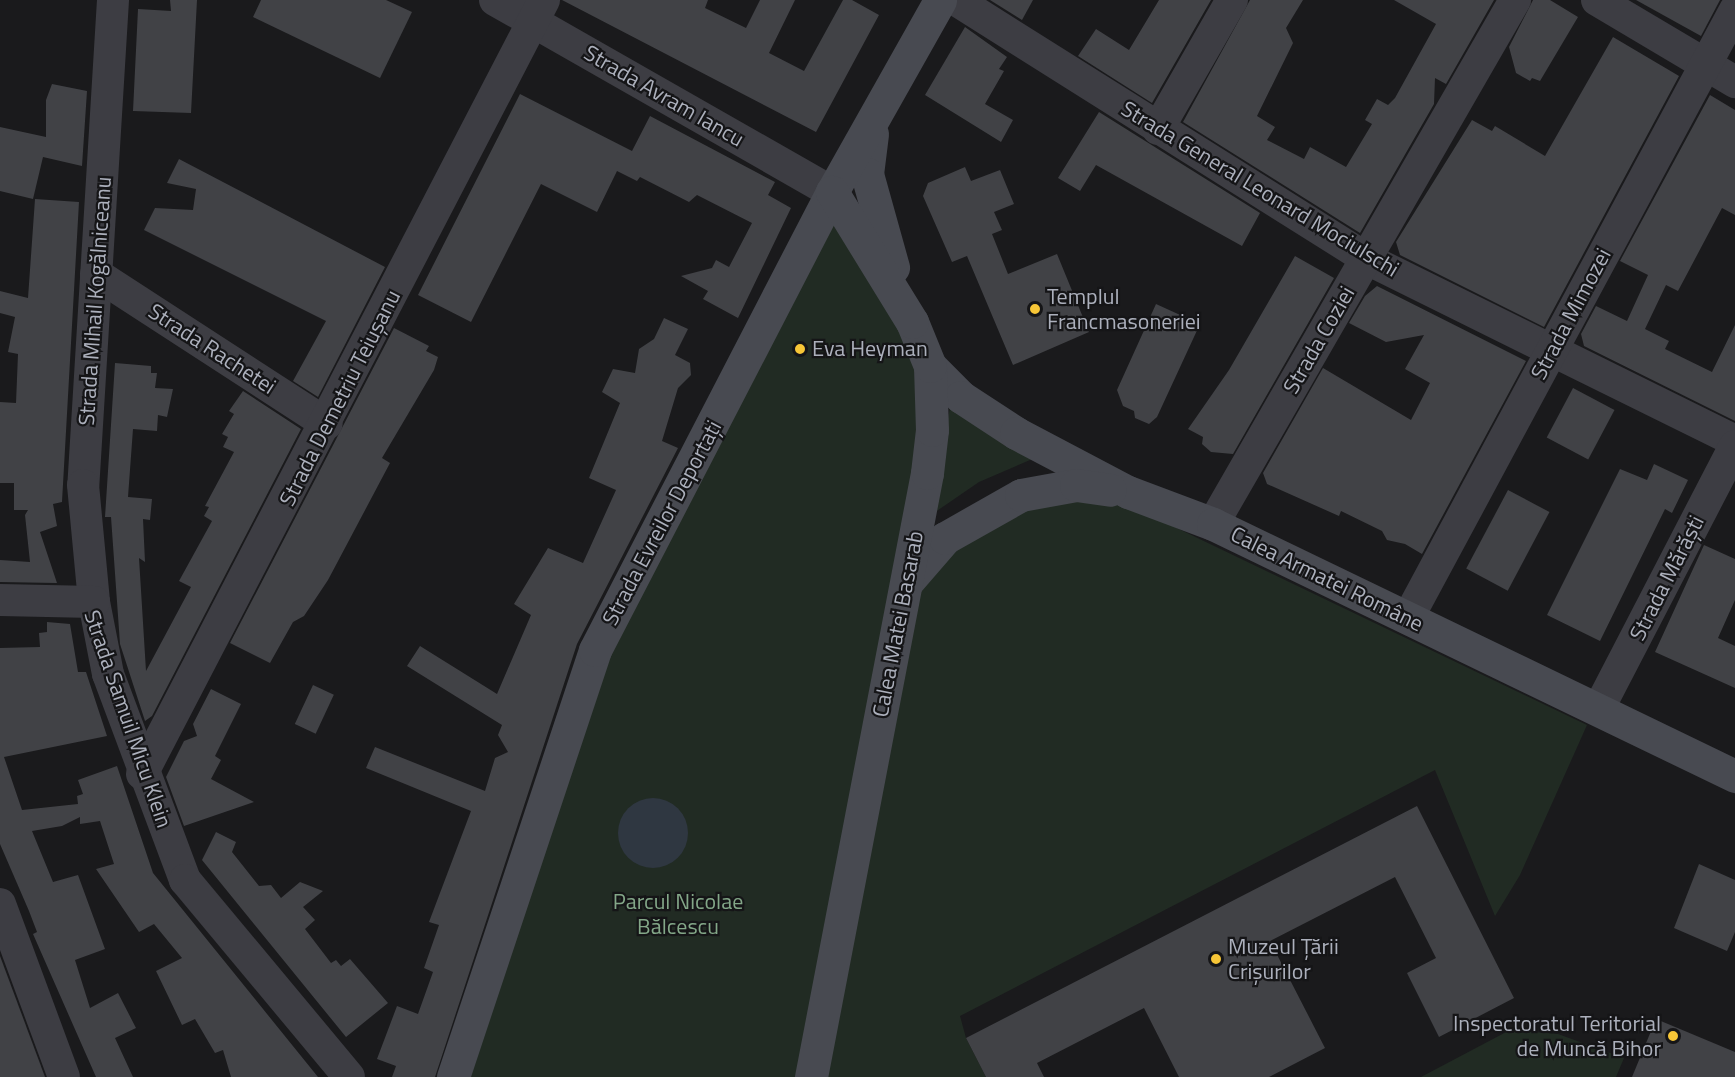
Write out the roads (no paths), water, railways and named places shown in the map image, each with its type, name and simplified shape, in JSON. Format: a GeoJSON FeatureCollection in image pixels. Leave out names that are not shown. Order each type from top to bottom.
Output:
{"type":"FeatureCollection","features":[{"type":"Feature","properties":{"kind":"main road","name":"Strada Evreilor Deportaţi"},"geometry":{"type":"LineString","coordinates":[[453,1077],[595,650],[832,192],[875,120],[940,0]]}},
{"type":"Feature","properties":{"kind":"main road"},"geometry":{"type":"LineString","coordinates":[[875,120],[867,174],[872,202],[912,322]]}},
{"type":"Feature","properties":{"kind":"main road","name":"Calea Matei Basarab"},"geometry":{"type":"LineString","coordinates":[[811,1077],[930,451],[930,366],[912,322],[832,192]]}},
{"type":"Feature","properties":{"kind":"main road","name":"Calea Armatei Române"},"geometry":{"type":"LineString","coordinates":[[930,366],[960,397],[1016,433],[1128,492],[1213,524],[1735,776]]}},
{"type":"Feature","properties":{"kind":"main road"},"geometry":{"type":"LineString","coordinates":[[906,584],[945,538],[1021,495],[1076,485],[1128,492]]}},
{"type":"Feature","properties":{"kind":"street","name":"Strada Mihail Kogălniceanu"},"geometry":{"type":"LineString","coordinates":[[94,602],[83,485],[113,0]]}},
{"type":"Feature","properties":{"kind":"street","name":"Strada Avram Iancu"},"geometry":{"type":"LineString","coordinates":[[495,0],[539,11],[832,192]]}},
{"type":"Feature","properties":{"kind":"street","name":"Strada General Leonard Mociulschi"},"geometry":{"type":"LineString","coordinates":[[956,0],[1365,258],[1735,441]]}},
{"type":"Feature","properties":{"kind":"street"},"geometry":{"type":"LineString","coordinates":[[1158,129],[1232,0]]}},
{"type":"Feature","properties":{"kind":"street","name":"Strada Coziei"},"geometry":{"type":"LineString","coordinates":[[1213,524],[1515,0]]}},
{"type":"Feature","properties":{"kind":"street"},"geometry":{"type":"LineString","coordinates":[[1597,0],[1735,82]]}},
{"type":"Feature","properties":{"kind":"street","name":"Strada Mimozei"},"geometry":{"type":"LineString","coordinates":[[1408,618],[1704,63],[1735,10]]}},
{"type":"Feature","properties":{"kind":"street","name":"Strada Demetriu Teiușanu"},"geometry":{"type":"LineString","coordinates":[[142,774],[327,424],[539,11]]}},
{"type":"Feature","properties":{"kind":"street","name":"Strada Rachetei"},"geometry":{"type":"LineString","coordinates":[[96,274],[327,424]]}},
{"type":"Feature","properties":{"kind":"street","name":"Strada Mărăști"},"geometry":{"type":"LineString","coordinates":[[1598,710],[1735,446]]}},
{"type":"Feature","properties":{"kind":"street","name":"Strada Samuil Micu Klein"},"geometry":{"type":"LineString","coordinates":[[0,600],[94,602],[108,674],[142,774],[185,880],[350,1077]]}},
{"type":"Feature","properties":{"kind":"street"},"geometry":{"type":"LineString","coordinates":[[0,904],[64,1077]]}},
{"type":"Feature","properties":{"kind":"place","name":"Templul Francmasoneriei"},"geometry":{"type":"Point","coordinates":[1035,309]}},
{"type":"Feature","properties":{"kind":"place","name":"Eva Heyman"},"geometry":{"type":"Point","coordinates":[800,349]}},
{"type":"Feature","properties":{"kind":"place","name":"Muzeul Țării Crișurilor"},"geometry":{"type":"Point","coordinates":[1216,959]}},
{"type":"Feature","properties":{"kind":"place","name":"Inspectoratul Teritorial de Muncă Bihor"},"geometry":{"type":"Point","coordinates":[1673,1036]}},
{"type":"Feature","properties":{"kind":"park label","name":"Parcul Nicolae Bălcescu"},"geometry":{"type":"Point","coordinates":[678,914]}}]}
